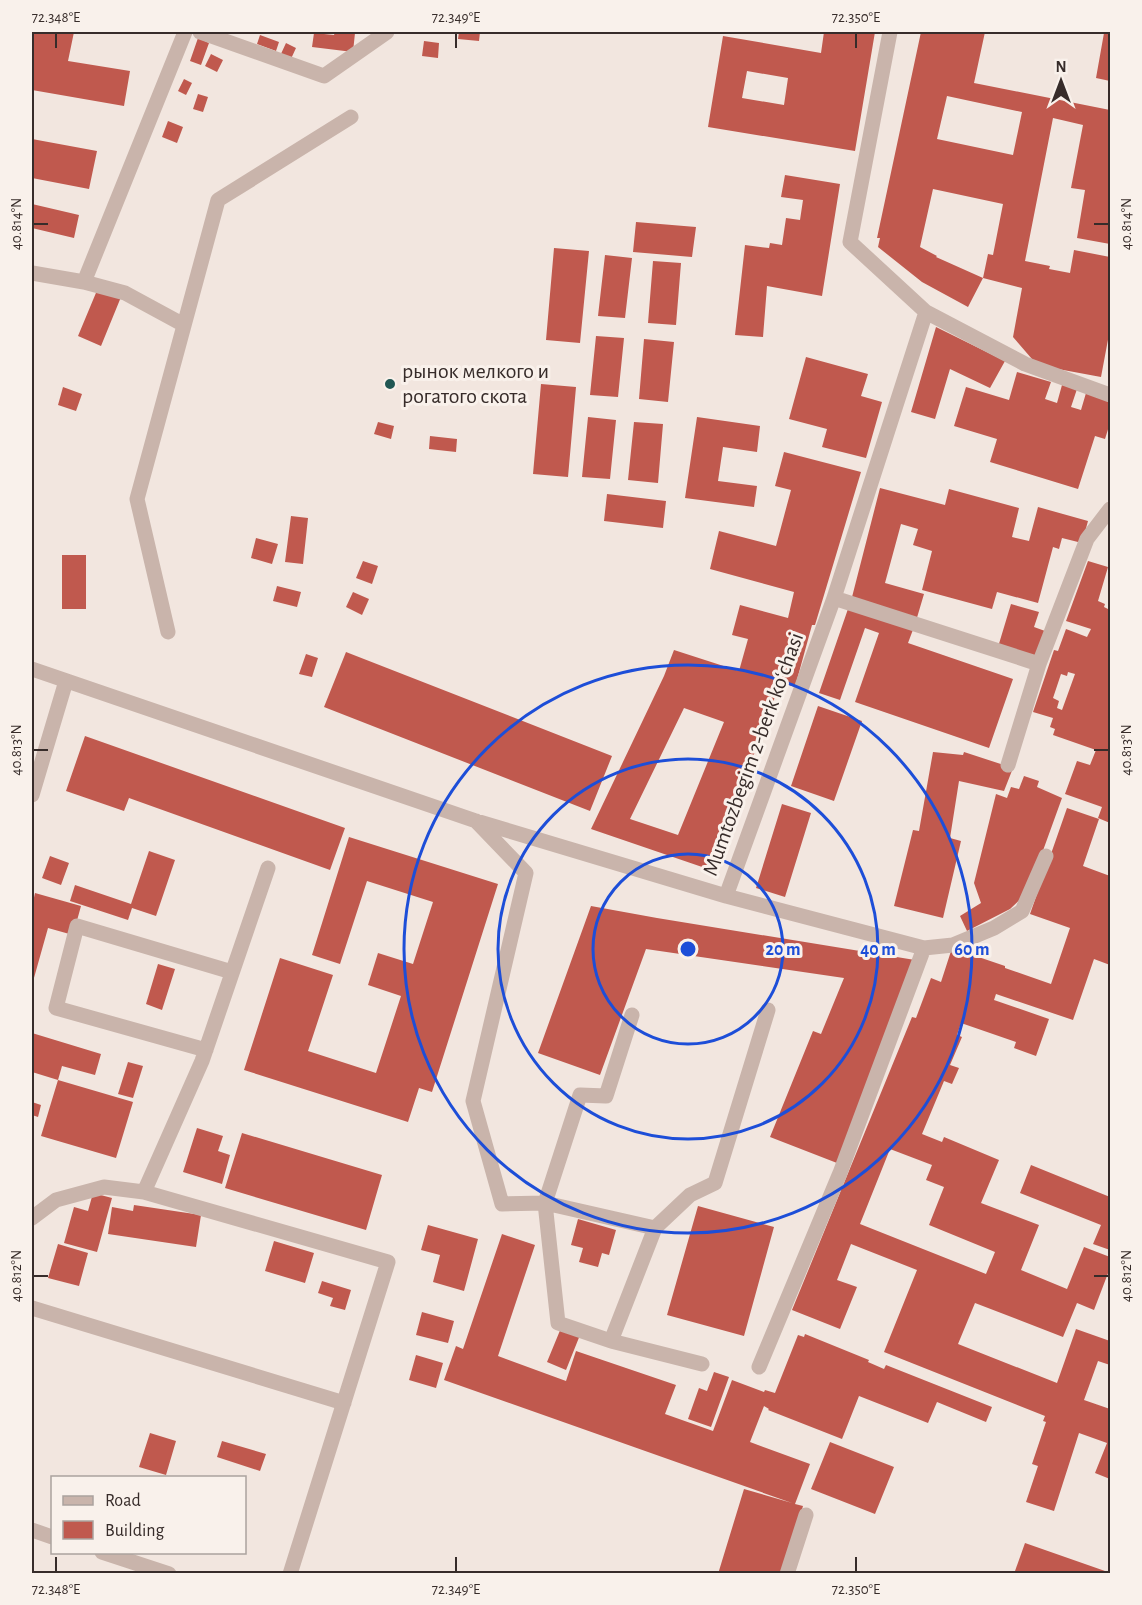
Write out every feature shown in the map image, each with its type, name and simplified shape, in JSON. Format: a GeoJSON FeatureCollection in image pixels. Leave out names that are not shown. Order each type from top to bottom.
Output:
{"type":"FeatureCollection","features":[{"type":"Feature","properties":{"kind":"street"},"geometry":{"type":"LineString","coordinates":[[84,282],[185,32]]}},
{"type":"Feature","properties":{"kind":"street"},"geometry":{"type":"LineString","coordinates":[[200,32],[324,76],[387,32]]}},
{"type":"Feature","properties":{"kind":"street"},"geometry":{"type":"LineString","coordinates":[[890,32],[849,242],[926,312],[1026,364],[1110,395]]}},
{"type":"Feature","properties":{"kind":"street"},"geometry":{"type":"LineString","coordinates":[[168,632],[137,499],[218,200],[351,117]]}},
{"type":"Feature","properties":{"kind":"street"},"geometry":{"type":"LineString","coordinates":[[32,273],[125,292],[184,325]]}},
{"type":"Feature","properties":{"kind":"street","name":"Mumtozbegim 2-berk koʻchasi"},"geometry":{"type":"LineString","coordinates":[[924,948],[726,896],[834,598],[926,312]]}},
{"type":"Feature","properties":{"kind":"street"},"geometry":{"type":"LineString","coordinates":[[1008,765],[1039,664],[1087,539],[1110,508]]}},
{"type":"Feature","properties":{"kind":"street"},"geometry":{"type":"LineString","coordinates":[[834,598],[1039,664]]}},
{"type":"Feature","properties":{"kind":"street"},"geometry":{"type":"LineString","coordinates":[[32,669],[476,820],[726,896]]}},
{"type":"Feature","properties":{"kind":"street"},"geometry":{"type":"LineString","coordinates":[[32,795],[66,681]]}},
{"type":"Feature","properties":{"kind":"street"},"geometry":{"type":"LineString","coordinates":[[476,820],[526,873],[473,1101],[502,1204],[545,1203],[655,1228]]}},
{"type":"Feature","properties":{"kind":"street"},"geometry":{"type":"LineString","coordinates":[[759,1367],[840,1173],[924,948],[953,945],[994,928],[1022,911],[1046,856]]}},
{"type":"Feature","properties":{"kind":"street"},"geometry":{"type":"LineString","coordinates":[[144,1192],[202,1061],[268,868]]}},
{"type":"Feature","properties":{"kind":"street"},"geometry":{"type":"LineString","coordinates":[[206,1050],[56,1008],[77,926],[232,972]]}},
{"type":"Feature","properties":{"kind":"street"},"geometry":{"type":"LineString","coordinates":[[611,1341],[655,1228],[690,1195],[715,1183],[768,1010]]}},
{"type":"Feature","properties":{"kind":"street"},"geometry":{"type":"LineString","coordinates":[[632,1015],[606,1096],[580,1095],[545,1203],[558,1323],[611,1341],[702,1364]]}},
{"type":"Feature","properties":{"kind":"street"},"geometry":{"type":"LineString","coordinates":[[32,1218],[56,1200],[104,1187],[144,1192],[388,1262],[290,1574]]}},
{"type":"Feature","properties":{"kind":"street"},"geometry":{"type":"LineString","coordinates":[[32,1308],[344,1403]]}},
{"type":"Feature","properties":{"kind":"street"},"geometry":{"type":"LineString","coordinates":[[787,1574],[806,1515]]}},
{"type":"Feature","properties":{"kind":"street"},"geometry":{"type":"LineString","coordinates":[[32,1530],[51,1537]]}},
{"type":"Feature","properties":{"kind":"street"},"geometry":{"type":"LineString","coordinates":[[108,1554],[169,1574]]}},
{"type":"Feature","properties":{"kind":"building"},"geometry":{"type":"Polygon","coordinates":[[[32,32],[74,32],[68,61],[130,71],[124,106],[32,90],[32,32]]]}},
{"type":"Feature","properties":{"kind":"building"},"geometry":{"type":"Polygon","coordinates":[[[335,32],[355,33],[353,52],[312,47],[314,33],[334,35],[335,32]]]}},
{"type":"Feature","properties":{"kind":"building"},"geometry":{"type":"Polygon","coordinates":[[[459,32],[480,32],[479,41],[458,39],[459,32]]]}},
{"type":"Feature","properties":{"kind":"building"},"geometry":{"type":"Polygon","coordinates":[[[824,32],[875,32],[855,151],[708,127],[723,36],[821,53],[824,32]],[[747,71],[742,98],[784,105],[788,78],[747,71]]]}},
{"type":"Feature","properties":{"kind":"building"},"geometry":{"type":"Polygon","coordinates":[[[921,32],[985,32],[974,83],[1110,110],[1110,244],[1077,238],[1085,190],[1071,188],[1083,125],[1053,118],[1025,261],[1070,273],[1074,250],[1110,257],[1110,329],[1101,377],[1031,364],[1032,359],[1013,337],[1022,288],[983,278],[968,307],[922,282],[878,247],[880,238],[877,238],[921,32]],[[947,96],[937,139],[1013,155],[1022,112],[947,96]],[[933,189],[920,247],[936,257],[983,278],[988,254],[993,255],[1003,204],[933,189]]]}},
{"type":"Feature","properties":{"kind":"building"},"geometry":{"type":"Polygon","coordinates":[[[1104,33],[1110,34],[1110,81],[1096,78],[1104,33]]]}},
{"type":"Feature","properties":{"kind":"building"},"geometry":{"type":"Polygon","coordinates":[[[260,35],[279,42],[276,51],[257,44],[260,35]]]}},
{"type":"Feature","properties":{"kind":"building"},"geometry":{"type":"Polygon","coordinates":[[[198,38],[209,43],[201,65],[190,61],[198,38]]]}},
{"type":"Feature","properties":{"kind":"building"},"geometry":{"type":"Polygon","coordinates":[[[424,41],[439,43],[438,58],[422,56],[424,41]]]}},
{"type":"Feature","properties":{"kind":"building"},"geometry":{"type":"Polygon","coordinates":[[[286,43],[296,48],[290,61],[280,56],[286,43]]]}},
{"type":"Feature","properties":{"kind":"building"},"geometry":{"type":"Polygon","coordinates":[[[211,54],[223,60],[217,72],[205,66],[211,54]]]}},
{"type":"Feature","properties":{"kind":"building"},"geometry":{"type":"Polygon","coordinates":[[[184,79],[192,83],[186,95],[178,91],[184,79]]]}},
{"type":"Feature","properties":{"kind":"building"},"geometry":{"type":"Polygon","coordinates":[[[198,94],[208,97],[203,112],[193,109],[198,94]]]}},
{"type":"Feature","properties":{"kind":"building"},"geometry":{"type":"Polygon","coordinates":[[[168,121],[183,127],[177,143],[162,137],[168,121]]]}},
{"type":"Feature","properties":{"kind":"building"},"geometry":{"type":"Polygon","coordinates":[[[32,139],[97,151],[89,189],[32,178],[32,139]]]}},
{"type":"Feature","properties":{"kind":"building"},"geometry":{"type":"Polygon","coordinates":[[[785,175],[840,184],[822,296],[767,286],[763,337],[735,335],[745,245],[769,248],[770,243],[782,245],[786,218],[800,220],[803,200],[781,197],[785,175]]]}},
{"type":"Feature","properties":{"kind":"building"},"geometry":{"type":"Polygon","coordinates":[[[32,204],[79,215],[74,238],[32,228],[32,204]]]}},
{"type":"Feature","properties":{"kind":"building"},"geometry":{"type":"Polygon","coordinates":[[[636,222],[696,227],[692,257],[633,252],[636,222]]]}},
{"type":"Feature","properties":{"kind":"building"},"geometry":{"type":"Polygon","coordinates":[[[554,248],[589,251],[580,343],[546,340],[554,248]]]}},
{"type":"Feature","properties":{"kind":"building"},"geometry":{"type":"Polygon","coordinates":[[[605,255],[632,258],[625,318],[598,316],[605,255]]]}},
{"type":"Feature","properties":{"kind":"building"},"geometry":{"type":"Polygon","coordinates":[[[653,261],[681,263],[676,325],[648,323],[653,261]]]}},
{"type":"Feature","properties":{"kind":"building"},"geometry":{"type":"Polygon","coordinates":[[[98,288],[121,297],[101,346],[78,336],[98,288]]]}},
{"type":"Feature","properties":{"kind":"building"},"geometry":{"type":"Polygon","coordinates":[[[936,327],[1005,361],[990,388],[950,369],[935,419],[911,412],[936,327]]]}},
{"type":"Feature","properties":{"kind":"building"},"geometry":{"type":"Polygon","coordinates":[[[596,336],[624,338],[618,397],[590,395],[596,336]]]}},
{"type":"Feature","properties":{"kind":"building"},"geometry":{"type":"Polygon","coordinates":[[[644,339],[674,342],[668,402],[639,399],[644,339]]]}},
{"type":"Feature","properties":{"kind":"building"},"geometry":{"type":"Polygon","coordinates":[[[806,357],[868,374],[861,396],[882,402],[866,458],[822,447],[827,429],[789,419],[806,357]]]}},
{"type":"Feature","properties":{"kind":"building"},"geometry":{"type":"Polygon","coordinates":[[[1017,372],[1051,382],[1045,399],[1057,403],[1062,385],[1077,389],[1071,407],[1081,410],[1086,393],[1110,400],[1110,423],[1105,439],[1095,436],[1078,489],[990,462],[997,439],[954,426],[966,387],[1009,400],[1017,372]]]}},
{"type":"Feature","properties":{"kind":"building"},"geometry":{"type":"Polygon","coordinates":[[[541,384],[576,387],[568,477],[533,474],[541,384]]]}},
{"type":"Feature","properties":{"kind":"building"},"geometry":{"type":"Polygon","coordinates":[[[63,387],[82,394],[76,411],[58,405],[63,387]]]}},
{"type":"Feature","properties":{"kind":"building"},"geometry":{"type":"Polygon","coordinates":[[[588,417],[616,420],[610,479],[582,477],[588,417]]]}},
{"type":"Feature","properties":{"kind":"building"},"geometry":{"type":"Polygon","coordinates":[[[697,417],[760,426],[757,452],[723,447],[718,481],[757,486],[754,507],[685,498],[697,417]]]}},
{"type":"Feature","properties":{"kind":"building"},"geometry":{"type":"Polygon","coordinates":[[[378,422],[394,426],[391,439],[374,434],[378,422]]]}},
{"type":"Feature","properties":{"kind":"building"},"geometry":{"type":"Polygon","coordinates":[[[634,422],[663,424],[658,483],[628,480],[634,422]]]}},
{"type":"Feature","properties":{"kind":"building"},"geometry":{"type":"Polygon","coordinates":[[[430,436],[457,439],[456,452],[429,449],[430,436]]]}},
{"type":"Feature","properties":{"kind":"building"},"geometry":{"type":"Polygon","coordinates":[[[784,452],[861,472],[815,625],[812,625],[795,687],[779,682],[770,714],[708,869],[591,829],[664,676],[674,650],[739,671],[748,639],[732,635],[740,605],[788,618],[794,592],[710,569],[719,531],[776,546],[791,490],[775,486],[784,452]],[[684,708],[630,819],[678,835],[724,722],[684,708]]]}},
{"type":"Feature","properties":{"kind":"building"},"geometry":{"type":"Polygon","coordinates":[[[880,488],[945,505],[949,489],[1019,508],[1012,537],[1029,541],[1038,507],[1088,521],[1082,543],[1062,538],[1059,549],[1053,547],[1038,603],[997,592],[992,609],[922,590],[932,551],[913,545],[918,529],[901,524],[885,583],[924,594],[916,621],[851,601],[880,488]]]}},
{"type":"Feature","properties":{"kind":"building"},"geometry":{"type":"Polygon","coordinates":[[[607,494],[666,501],[663,528],[604,521],[607,494]]]}},
{"type":"Feature","properties":{"kind":"building"},"geometry":{"type":"Polygon","coordinates":[[[291,516],[308,518],[303,564],[285,562],[291,516]]]}},
{"type":"Feature","properties":{"kind":"building"},"geometry":{"type":"Polygon","coordinates":[[[256,538],[278,544],[272,564],[251,558],[256,538]]]}},
{"type":"Feature","properties":{"kind":"building"},"geometry":{"type":"Polygon","coordinates":[[[62,555],[86,555],[86,609],[62,609],[62,555]]]}},
{"type":"Feature","properties":{"kind":"building"},"geometry":{"type":"Polygon","coordinates":[[[363,561],[378,566],[372,584],[356,578],[363,561]]]}},
{"type":"Feature","properties":{"kind":"building"},"geometry":{"type":"Polygon","coordinates":[[[1088,561],[1108,567],[1098,601],[1110,610],[1110,823],[1098,818],[1102,807],[1065,794],[1077,761],[1090,765],[1096,750],[1053,735],[1055,729],[1050,727],[1053,718],[1033,712],[1054,650],[1058,651],[1066,629],[1087,637],[1091,629],[1066,621],[1088,561]],[[1068,672],[1067,676],[1061,674],[1053,698],[1059,701],[1057,708],[1062,710],[1075,674],[1068,672]]]}},
{"type":"Feature","properties":{"kind":"building"},"geometry":{"type":"Polygon","coordinates":[[[277,586],[301,592],[297,607],[273,601],[277,586]]]}},
{"type":"Feature","properties":{"kind":"building"},"geometry":{"type":"Polygon","coordinates":[[[353,592],[369,599],[362,615],[346,607],[353,592]]]}},
{"type":"Feature","properties":{"kind":"building"},"geometry":{"type":"Polygon","coordinates":[[[1011,604],[1039,612],[1034,627],[1045,631],[1036,659],[998,647],[1011,604]]]}},
{"type":"Feature","properties":{"kind":"building"},"geometry":{"type":"Polygon","coordinates":[[[849,606],[914,627],[908,643],[1013,679],[989,748],[855,702],[879,633],[865,628],[840,700],[819,693],[849,606]]]}},
{"type":"Feature","properties":{"kind":"building"},"geometry":{"type":"Polygon","coordinates":[[[346,652],[612,756],[590,811],[324,707],[346,652]]]}},
{"type":"Feature","properties":{"kind":"building"},"geometry":{"type":"Polygon","coordinates":[[[306,654],[318,658],[312,677],[299,674],[306,654]]]}},
{"type":"Feature","properties":{"kind":"building"},"geometry":{"type":"Polygon","coordinates":[[[818,706],[862,721],[834,801],[791,786],[818,706]]]}},
{"type":"Feature","properties":{"kind":"building"},"geometry":{"type":"Polygon","coordinates":[[[85,736],[345,828],[330,870],[129,798],[124,811],[66,791],[85,736]]]}},
{"type":"Feature","properties":{"kind":"building"},"geometry":{"type":"Polygon","coordinates":[[[933,752],[963,755],[964,752],[1013,768],[1004,791],[959,781],[950,838],[961,841],[943,918],[894,906],[913,830],[919,831],[933,752]]]}},
{"type":"Feature","properties":{"kind":"building"},"geometry":{"type":"Polygon","coordinates":[[[1024,776],[1039,781],[1037,787],[1062,798],[1028,892],[1010,909],[967,931],[960,916],[981,903],[974,883],[996,794],[1007,798],[1011,787],[1019,789],[1024,776]]]}},
{"type":"Feature","properties":{"kind":"building"},"geometry":{"type":"Polygon","coordinates":[[[782,804],[811,813],[785,897],[756,888],[782,804]]]}},
{"type":"Feature","properties":{"kind":"building"},"geometry":{"type":"Polygon","coordinates":[[[1067,808],[1099,819],[1083,866],[1110,876],[1110,965],[1094,959],[1073,1020],[996,994],[994,1000],[1049,1019],[1036,1056],[1014,1048],[1016,1042],[961,1023],[957,1035],[962,1037],[950,1065],[959,1068],[952,1084],[944,1081],[922,1134],[942,1142],[944,1137],[999,1160],[981,1203],[1039,1225],[1021,1270],[1067,1289],[1084,1247],[1110,1257],[1110,1268],[1094,1310],[1077,1303],[1063,1337],[975,1303],[958,1344],[1057,1383],[1076,1329],[1110,1341],[1110,1365],[1098,1361],[1084,1400],[1110,1409],[1110,1479],[1095,1473],[1107,1443],[1079,1433],[1054,1511],[1026,1502],[1038,1466],[1032,1464],[1046,1422],[1043,1421],[1045,1416],[884,1352],[917,1270],[851,1244],[837,1280],[857,1287],[840,1329],[792,1310],[912,1017],[916,1018],[931,978],[941,982],[952,948],[1051,984],[1070,928],[1030,914],[1067,808]],[[890,1149],[860,1224],[986,1274],[995,1252],[929,1225],[944,1187],[926,1180],[932,1165],[890,1149]]]}},
{"type":"Feature","properties":{"kind":"building"},"geometry":{"type":"Polygon","coordinates":[[[349,837],[498,884],[432,1092],[419,1088],[408,1122],[244,1070],[280,958],[333,975],[308,1051],[376,1073],[401,996],[368,985],[378,953],[413,964],[433,902],[367,881],[340,964],[312,955],[349,837]]]}},
{"type":"Feature","properties":{"kind":"building"},"geometry":{"type":"Polygon","coordinates":[[[149,851],[175,860],[156,916],[132,908],[128,920],[70,901],[75,885],[131,904],[149,851]]]}},
{"type":"Feature","properties":{"kind":"building"},"geometry":{"type":"Polygon","coordinates":[[[50,856],[69,863],[61,885],[42,878],[50,856]]]}},
{"type":"Feature","properties":{"kind":"building"},"geometry":{"type":"Polygon","coordinates":[[[35,893],[81,906],[73,935],[48,928],[32,985],[32,907],[35,893]]]}},
{"type":"Feature","properties":{"kind":"building"},"geometry":{"type":"Polygon","coordinates":[[[591,906],[915,960],[837,1163],[770,1137],[813,1031],[821,1034],[844,978],[646,949],[600,1075],[538,1053],[591,906]]]}},
{"type":"Feature","properties":{"kind":"building"},"geometry":{"type":"Polygon","coordinates":[[[158,964],[175,969],[162,1010],[146,1004],[158,964]]]}},
{"type":"Feature","properties":{"kind":"building"},"geometry":{"type":"Polygon","coordinates":[[[32,1033],[101,1054],[95,1075],[62,1066],[58,1080],[32,1072],[32,1033]]]}},
{"type":"Feature","properties":{"kind":"building"},"geometry":{"type":"Polygon","coordinates":[[[128,1062],[143,1066],[133,1098],[118,1094],[128,1062]]]}},
{"type":"Feature","properties":{"kind":"building"},"geometry":{"type":"Polygon","coordinates":[[[58,1080],[133,1102],[116,1158],[41,1136],[58,1080]]]}},
{"type":"Feature","properties":{"kind":"building"},"geometry":{"type":"Polygon","coordinates":[[[32,1102],[41,1105],[38,1117],[32,1115],[32,1102]]]}},
{"type":"Feature","properties":{"kind":"building"},"geometry":{"type":"Polygon","coordinates":[[[197,1128],[223,1136],[218,1151],[230,1155],[222,1184],[183,1172],[197,1128]]]}},
{"type":"Feature","properties":{"kind":"building"},"geometry":{"type":"Polygon","coordinates":[[[242,1133],[382,1175],[366,1230],[225,1188],[242,1133]]]}},
{"type":"Feature","properties":{"kind":"building"},"geometry":{"type":"Polygon","coordinates":[[[1031,1165],[1110,1197],[1110,1250],[1093,1244],[1101,1225],[1020,1193],[1031,1165]]]}},
{"type":"Feature","properties":{"kind":"building"},"geometry":{"type":"Polygon","coordinates":[[[93,1193],[112,1198],[97,1252],[64,1243],[74,1207],[88,1211],[93,1193]]]}},
{"type":"Feature","properties":{"kind":"building"},"geometry":{"type":"Polygon","coordinates":[[[134,1205],[201,1215],[196,1247],[108,1234],[112,1207],[133,1211],[134,1205]]]}},
{"type":"Feature","properties":{"kind":"building"},"geometry":{"type":"Polygon","coordinates":[[[698,1206],[774,1227],[744,1336],[667,1315],[698,1206]]]}},
{"type":"Feature","properties":{"kind":"building"},"geometry":{"type":"Polygon","coordinates":[[[578,1219],[616,1230],[609,1255],[602,1253],[598,1267],[579,1262],[583,1248],[571,1245],[578,1219]]]}},
{"type":"Feature","properties":{"kind":"building"},"geometry":{"type":"Polygon","coordinates":[[[428,1225],[478,1239],[464,1291],[433,1282],[440,1255],[421,1250],[428,1225]]]}},
{"type":"Feature","properties":{"kind":"building"},"geometry":{"type":"Polygon","coordinates":[[[502,1234],[535,1245],[498,1356],[566,1381],[576,1351],[676,1385],[665,1414],[713,1431],[732,1380],[764,1392],[765,1390],[775,1393],[798,1335],[804,1337],[805,1334],[869,1360],[868,1362],[884,1369],[886,1365],[992,1407],[986,1422],[937,1402],[928,1423],[859,1396],[842,1439],[768,1410],[764,1406],[750,1442],[810,1464],[795,1504],[803,1506],[783,1574],[718,1574],[744,1489],[792,1503],[444,1380],[456,1346],[463,1349],[502,1234]]]}},
{"type":"Feature","properties":{"kind":"building"},"geometry":{"type":"Polygon","coordinates":[[[274,1241],[314,1253],[305,1283],[265,1271],[274,1241]]]}},
{"type":"Feature","properties":{"kind":"building"},"geometry":{"type":"Polygon","coordinates":[[[58,1244],[88,1253],[79,1286],[48,1278],[58,1244]]]}},
{"type":"Feature","properties":{"kind":"building"},"geometry":{"type":"Polygon","coordinates":[[[322,1281],[351,1290],[345,1310],[330,1306],[333,1298],[318,1293],[322,1281]]]}},
{"type":"Feature","properties":{"kind":"building"},"geometry":{"type":"Polygon","coordinates":[[[422,1312],[454,1321],[448,1343],[416,1335],[422,1312]]]}},
{"type":"Feature","properties":{"kind":"building"},"geometry":{"type":"Polygon","coordinates":[[[561,1328],[580,1335],[566,1370],[547,1362],[561,1328]]]}},
{"type":"Feature","properties":{"kind":"building"},"geometry":{"type":"Polygon","coordinates":[[[416,1355],[443,1363],[436,1388],[409,1380],[416,1355]]]}},
{"type":"Feature","properties":{"kind":"building"},"geometry":{"type":"Polygon","coordinates":[[[714,1372],[729,1377],[711,1427],[688,1419],[699,1388],[707,1391],[714,1372]]]}},
{"type":"Feature","properties":{"kind":"building"},"geometry":{"type":"Polygon","coordinates":[[[150,1433],[176,1441],[166,1475],[139,1467],[150,1433]]]}},
{"type":"Feature","properties":{"kind":"building"},"geometry":{"type":"Polygon","coordinates":[[[222,1441],[266,1454],[260,1471],[217,1457],[222,1441]]]}},
{"type":"Feature","properties":{"kind":"building"},"geometry":{"type":"Polygon","coordinates":[[[830,1442],[894,1467],[875,1514],[811,1489],[830,1442]]]}},
{"type":"Feature","properties":{"kind":"building"},"geometry":{"type":"Polygon","coordinates":[[[1025,1543],[1105,1571],[1104,1574],[1023,1574],[1015,1571],[1025,1543]]]}},
{"type":"Feature","properties":{"kind":"place","name":"рынок мелкого и рогатого скота"},"geometry":{"type":"Point","coordinates":[390,384]}}]}
